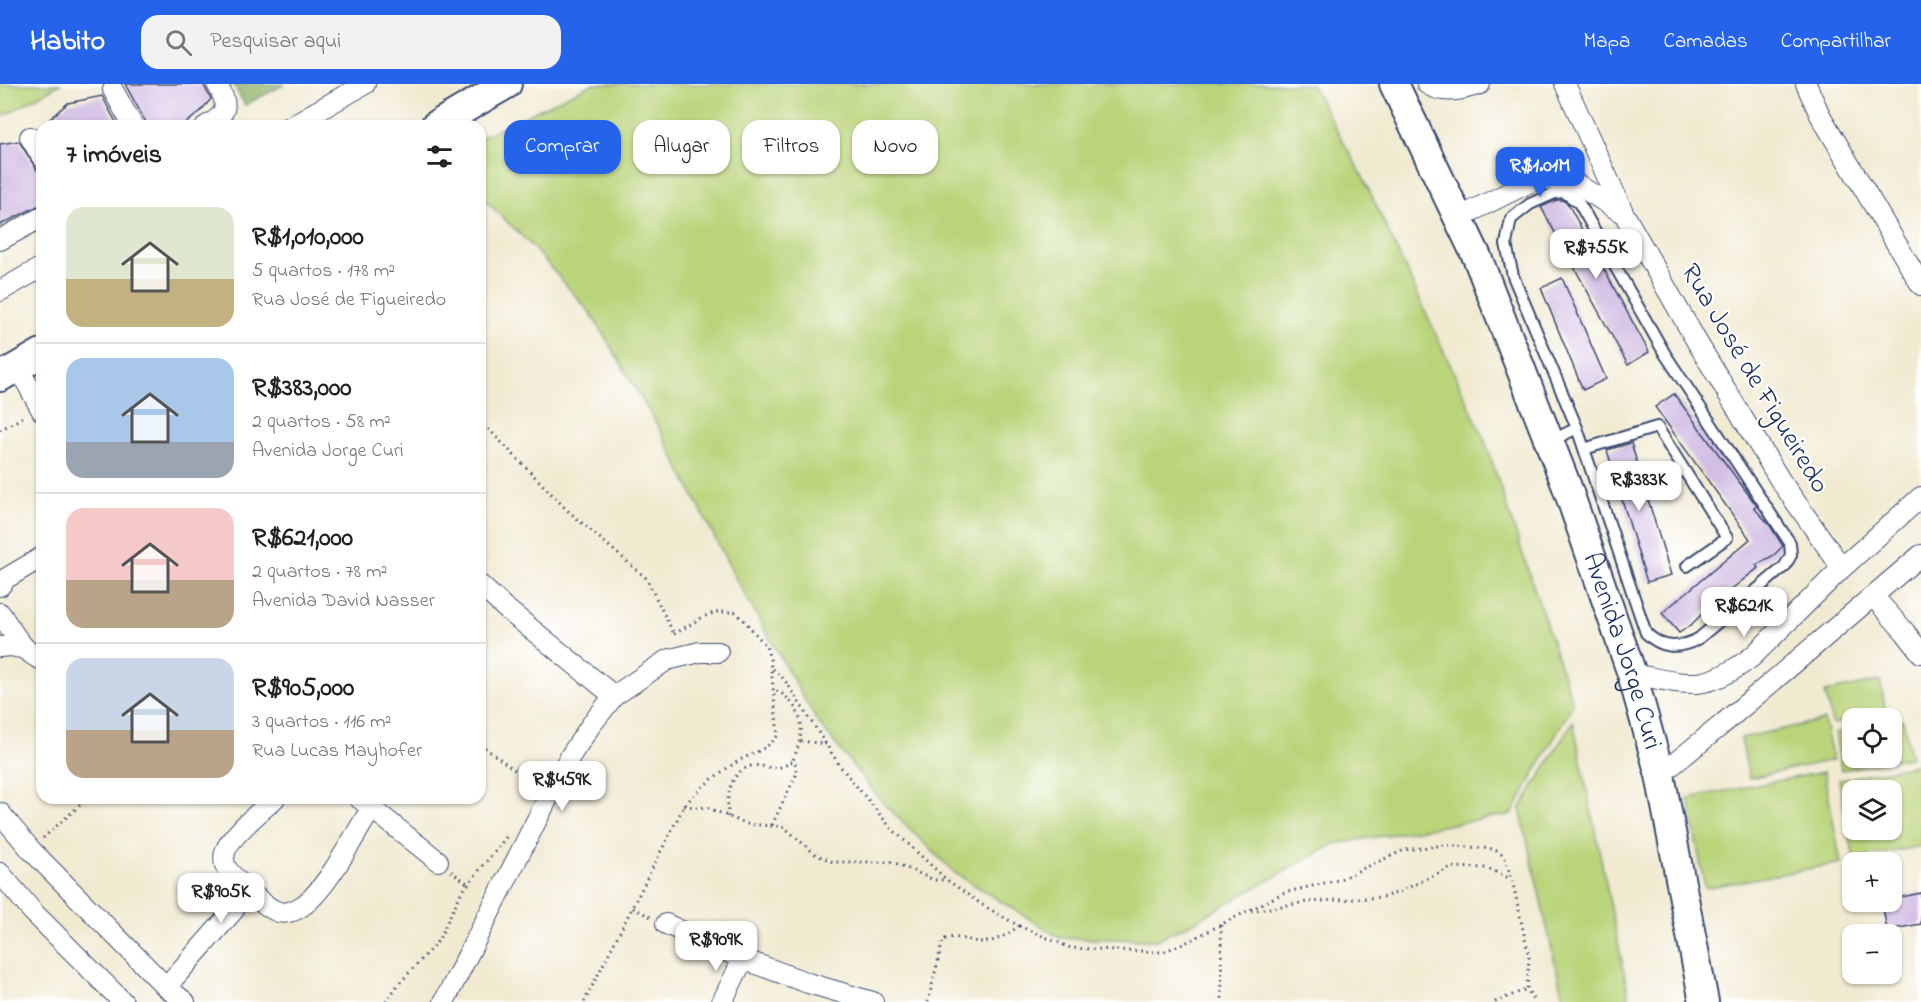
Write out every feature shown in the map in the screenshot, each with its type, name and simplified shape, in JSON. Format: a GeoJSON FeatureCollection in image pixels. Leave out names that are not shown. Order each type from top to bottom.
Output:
{"type":"FeatureCollection","features":[{"type":"Feature","properties":{"kind":"street"},"geometry":{"type":"LineString","coordinates":[[215,120],[225,111],[225,102],[217,84]]}},
{"type":"Feature","properties":{"kind":"street"},"geometry":{"type":"LineString","coordinates":[[302,120],[365,84]]}},
{"type":"Feature","properties":{"kind":"street"},"geometry":{"type":"LineString","coordinates":[[445,120],[507,84]]}},
{"type":"Feature","properties":{"kind":"street","name":"Avenida Jorge Curi"},"geometry":{"type":"LineString","coordinates":[[1394,84],[1477,257],[1549,442],[1632,674],[1660,775],[1704,1002]]}},
{"type":"Feature","properties":{"kind":"street"},"geometry":{"type":"LineString","coordinates":[[1427,84],[1436,90],[1461,91],[1480,84]]}},
{"type":"Feature","properties":{"kind":"street","name":"Rua José de Figueiredo"},"geometry":{"type":"LineString","coordinates":[[1565,84],[1624,214],[1697,342],[1780,480],[1842,568]]}},
{"type":"Feature","properties":{"kind":"street"},"geometry":{"type":"LineString","coordinates":[[1806,84],[1820,115],[1921,285]]}},
{"type":"Feature","properties":{"kind":"street"},"geometry":{"type":"LineString","coordinates":[[113,90],[130,120]]}},
{"type":"Feature","properties":{"kind":"street"},"geometry":{"type":"LineString","coordinates":[[30,137],[36,147]]}},
{"type":"Feature","properties":{"kind":"street"},"geometry":{"type":"LineString","coordinates":[[1458,218],[1534,180],[1554,179],[1575,183],[1624,214]]}},
{"type":"Feature","properties":{"kind":"street"},"geometry":{"type":"LineString","coordinates":[[0,240],[36,220]]}},
{"type":"Feature","properties":{"kind":"street"},"geometry":{"type":"LineString","coordinates":[[0,291],[36,270]]}},
{"type":"Feature","properties":{"kind":"street"},"geometry":{"type":"LineString","coordinates":[[20,366],[36,399]]}},
{"type":"Feature","properties":{"kind":"street"},"geometry":{"type":"LineString","coordinates":[[1632,674],[1696,684],[1719,679],[1752,656],[1842,568],[1921,497]]}},
{"type":"Feature","properties":{"kind":"street"},"geometry":{"type":"LineString","coordinates":[[1660,775],[1921,555]]}},
{"type":"Feature","properties":{"kind":"street"},"geometry":{"type":"LineString","coordinates":[[0,586],[5,579],[36,561]]}},
{"type":"Feature","properties":{"kind":"street"},"geometry":{"type":"LineString","coordinates":[[486,590],[614,696]]}},
{"type":"Feature","properties":{"kind":"street"},"geometry":{"type":"LineString","coordinates":[[1873,597],[1921,653]]}},
{"type":"Feature","properties":{"kind":"street"},"geometry":{"type":"LineString","coordinates":[[0,614],[26,649],[36,658]]}},
{"type":"Feature","properties":{"kind":"street"},"geometry":{"type":"LineString","coordinates":[[0,647],[26,649]]}},
{"type":"Feature","properties":{"kind":"street"},"geometry":{"type":"LineString","coordinates":[[444,1002],[566,764],[591,725],[614,696],[667,660],[700,651],[718,652]]}},
{"type":"Feature","properties":{"kind":"street"},"geometry":{"type":"LineString","coordinates":[[269,804],[231,840],[226,849],[225,867],[266,905],[277,912],[287,912],[308,903],[326,880],[364,804]]}},
{"type":"Feature","properties":{"kind":"street"},"geometry":{"type":"LineString","coordinates":[[366,804],[438,861]]}},
{"type":"Feature","properties":{"kind":"street"},"geometry":{"type":"LineString","coordinates":[[0,813],[31,850],[166,987],[185,1002]]}},
{"type":"Feature","properties":{"kind":"street"},"geometry":{"type":"LineString","coordinates":[[0,873],[32,911],[123,1002]]}},
{"type":"Feature","properties":{"kind":"street"},"geometry":{"type":"LineString","coordinates":[[166,987],[234,910],[237,896],[234,877]]}},
{"type":"Feature","properties":{"kind":"street"},"geometry":{"type":"LineString","coordinates":[[234,910],[266,905]]}},
{"type":"Feature","properties":{"kind":"street"},"geometry":{"type":"LineString","coordinates":[[666,924],[743,959],[805,993],[873,1002]]}},
{"type":"Feature","properties":{"kind":"street"},"geometry":{"type":"LineString","coordinates":[[722,1002],[743,959]]}},
{"type":"Feature","properties":{"kind":"lane"},"geometry":{"type":"LineString","coordinates":[[1564,192],[1579,203],[1665,354],[1790,543],[1791,555],[1785,566],[1698,639],[1685,646],[1676,647],[1657,642],[1646,633],[1584,449],[1513,276],[1506,244],[1511,219],[1530,204],[1555,193],[1564,192]]}},
{"type":"Feature","properties":{"kind":"lane"},"geometry":{"type":"LineString","coordinates":[[1584,449],[1657,427],[1727,538],[1687,566]]}},
{"type":"Feature","properties":{"kind":"lane"},"geometry":{"type":"LineString","coordinates":[[1549,442],[1577,428]]}},
{"type":"Feature","properties":{"kind":"path"},"geometry":{"type":"LineString","coordinates":[[0,430],[36,412]]}},
{"type":"Feature","properties":{"kind":"path"},"geometry":{"type":"LineString","coordinates":[[487,427],[567,510],[646,578],[674,634],[704,616],[716,612],[735,612],[766,646],[772,669],[778,735],[774,741],[735,763],[697,792],[684,806],[584,1002]]}},
{"type":"Feature","properties":{"kind":"path"},"geometry":{"type":"LineString","coordinates":[[772,669],[784,679],[859,791],[891,828],[946,880],[1019,926],[1071,948],[1162,952],[1183,944],[1283,893],[1338,880],[1394,854],[1420,847],[1445,845],[1494,849],[1504,856],[1512,879],[1529,957],[1527,989],[1535,1002]]}},
{"type":"Feature","properties":{"kind":"path"},"geometry":{"type":"LineString","coordinates":[[728,817],[727,794],[738,774],[754,765],[782,768],[793,760],[801,741],[802,724],[797,712],[788,697],[775,691]]}},
{"type":"Feature","properties":{"kind":"path"},"geometry":{"type":"LineString","coordinates":[[801,741],[826,744]]}},
{"type":"Feature","properties":{"kind":"path"},"geometry":{"type":"LineString","coordinates":[[486,748],[528,780],[531,785],[525,800]]}},
{"type":"Feature","properties":{"kind":"path"},"geometry":{"type":"LineString","coordinates":[[772,825],[796,776],[796,765],[793,760]]}},
{"type":"Feature","properties":{"kind":"path"},"geometry":{"type":"LineString","coordinates":[[31,850],[81,804]]}},
{"type":"Feature","properties":{"kind":"path"},"geometry":{"type":"LineString","coordinates":[[684,806],[709,808],[746,824],[784,827],[814,854],[833,862],[893,862],[934,880],[946,880]]}},
{"type":"Feature","properties":{"kind":"path"},"geometry":{"type":"LineString","coordinates":[[386,1002],[397,986],[438,941],[468,884],[509,832]]}},
{"type":"Feature","properties":{"kind":"path"},"geometry":{"type":"LineString","coordinates":[[1247,912],[1307,902],[1382,897],[1452,867],[1487,868],[1512,879]]}},
{"type":"Feature","properties":{"kind":"path"},"geometry":{"type":"LineString","coordinates":[[459,876],[468,884]]}},
{"type":"Feature","properties":{"kind":"path"},"geometry":{"type":"LineString","coordinates":[[632,907],[642,912]]}},
{"type":"Feature","properties":{"kind":"path"},"geometry":{"type":"LineString","coordinates":[[1221,925],[1222,1002]]}},
{"type":"Feature","properties":{"kind":"path"},"geometry":{"type":"LineString","coordinates":[[928,1002],[943,940],[950,937],[988,941],[1005,936],[1019,926]]}},
{"type":"Feature","properties":{"kind":"path"},"geometry":{"type":"LineString","coordinates":[[1495,1002],[1527,989]]}},
{"type":"Feature","properties":{"kind":"green space"},"geometry":{"type":"Polygon","coordinates":[[[0,84],[60,84],[0,118],[0,84]]]}},
{"type":"Feature","properties":{"kind":"green space"},"geometry":{"type":"Polygon","coordinates":[[[233,84],[285,84],[245,105],[233,84]]]}},
{"type":"Feature","properties":{"kind":"green space"},"geometry":{"type":"Polygon","coordinates":[[[592,84],[1311,84],[1363,177],[1484,438],[1573,704],[1512,814],[1334,844],[1190,924],[1156,940],[1060,938],[955,873],[883,803],[817,721],[738,583],[659,428],[592,315],[531,245],[486,201],[486,135],[504,126],[504,174],[621,174],[621,120],[517,120],[592,84]]]}},
{"type":"Feature","properties":{"kind":"green space"},"geometry":{"type":"Polygon","coordinates":[[[1880,681],[1885,708],[1842,708],[1842,722],[1832,724],[1825,692],[1880,681]]]}},
{"type":"Feature","properties":{"kind":"green space"},"geometry":{"type":"Polygon","coordinates":[[[1824,720],[1833,760],[1749,778],[1741,738],[1824,720]]]}},
{"type":"Feature","properties":{"kind":"green space"},"geometry":{"type":"Polygon","coordinates":[[[1902,720],[1911,757],[1902,759],[1902,720]]]}},
{"type":"Feature","properties":{"kind":"green space"},"geometry":{"type":"Polygon","coordinates":[[[1573,721],[1630,1002],[1564,1002],[1520,809],[1573,721]]]}},
{"type":"Feature","properties":{"kind":"green space"},"geometry":{"type":"Polygon","coordinates":[[[1842,731],[1842,768],[1852,768],[1841,770],[1835,733],[1842,731]]]}},
{"type":"Feature","properties":{"kind":"green space"},"geometry":{"type":"Polygon","coordinates":[[[1921,764],[1921,846],[1890,852],[1853,852],[1850,840],[1902,840],[1902,780],[1842,780],[1842,796],[1839,780],[1921,764]]]}},
{"type":"Feature","properties":{"kind":"green space"},"geometry":{"type":"Polygon","coordinates":[[[1824,772],[1841,863],[1705,888],[1688,798],[1824,772]]]}},
{"type":"Feature","properties":{"kind":"building"},"geometry":{"type":"Polygon","coordinates":[[[125,84],[203,84],[211,99],[190,120],[145,120],[125,84]]]}},
{"type":"Feature","properties":{"kind":"building"},"geometry":{"type":"Polygon","coordinates":[[[102,96],[115,120],[49,120],[68,103],[102,96]]]}},
{"type":"Feature","properties":{"kind":"building"},"geometry":{"type":"Polygon","coordinates":[[[19,141],[36,168],[36,207],[0,225],[0,144],[19,141]]]}},
{"type":"Feature","properties":{"kind":"building"},"geometry":{"type":"Polygon","coordinates":[[[1557,200],[1568,204],[1649,352],[1628,365],[1541,207],[1557,200]]]}},
{"type":"Feature","properties":{"kind":"building"},"geometry":{"type":"Polygon","coordinates":[[[1562,278],[1606,379],[1583,390],[1541,288],[1562,278]]]}},
{"type":"Feature","properties":{"kind":"building"},"geometry":{"type":"Polygon","coordinates":[[[1674,394],[1757,506],[1754,508],[1769,524],[1783,546],[1774,555],[1756,565],[1758,568],[1679,633],[1662,613],[1750,539],[1655,407],[1674,394]]]}},
{"type":"Feature","properties":{"kind":"building"},"geometry":{"type":"Polygon","coordinates":[[[1631,443],[1671,575],[1647,582],[1607,450],[1631,443]]]}},
{"type":"Feature","properties":{"kind":"building"},"geometry":{"type":"Polygon","coordinates":[[[1921,893],[1921,924],[1902,927],[1902,924],[1886,924],[1884,912],[1902,912],[1902,897],[1921,893]]]}}]}
